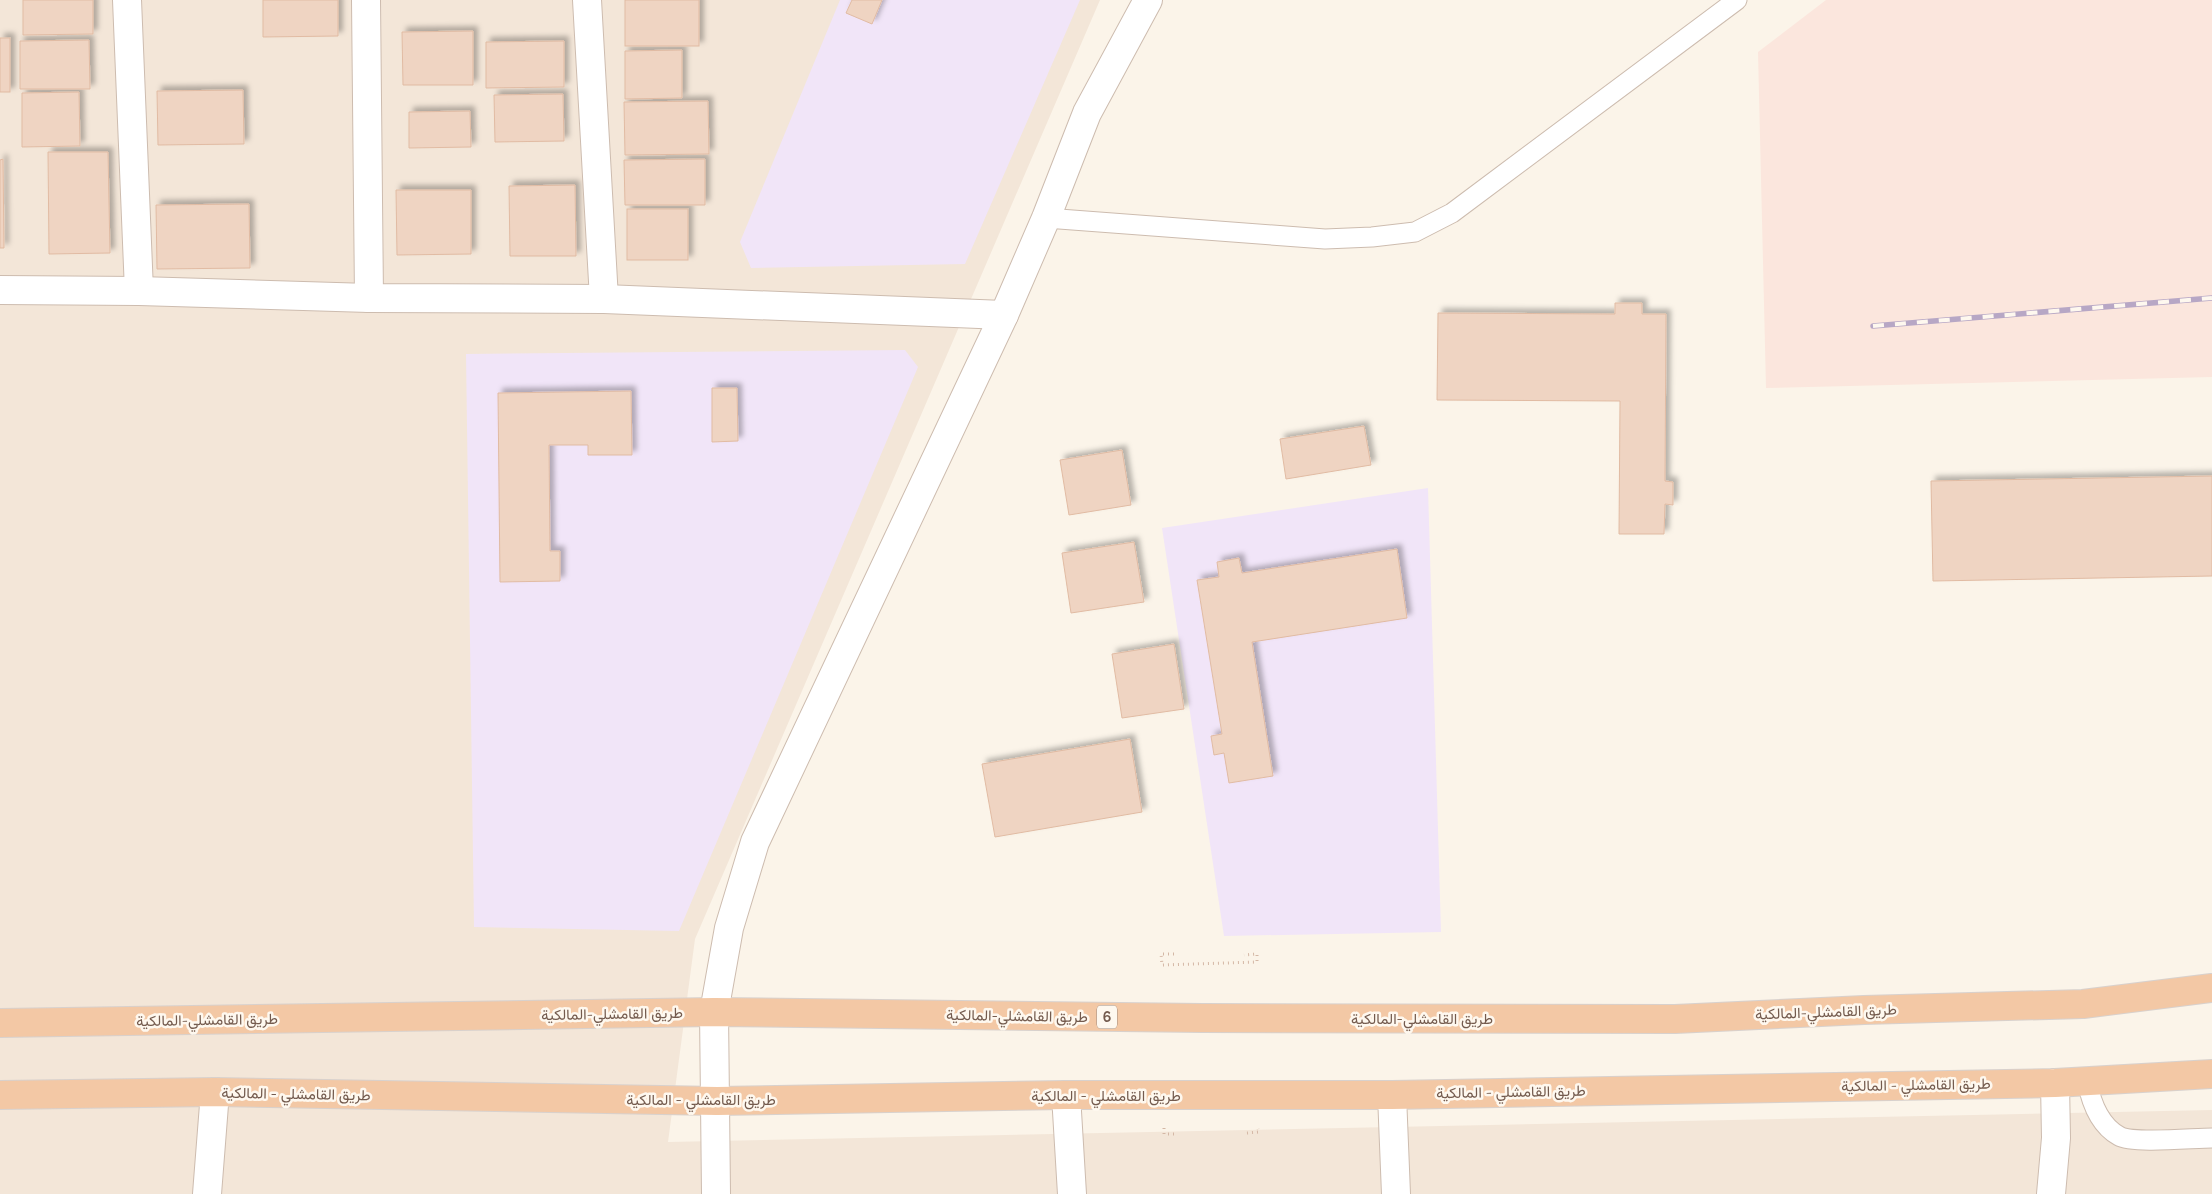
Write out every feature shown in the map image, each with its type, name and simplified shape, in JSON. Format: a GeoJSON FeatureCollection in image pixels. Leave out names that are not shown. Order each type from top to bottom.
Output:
{"type":"FeatureCollection","features":[{"type":"Feature","properties":{"kind":"highway","name":"طريق القامشلي-المالكية"},"geometry":{"type":"LineString","coordinates":[[0,1023],[714,1012],[1202,1018],[1675,1019],[1864,1010],[2083,1004],[2212,988]]}},
{"type":"Feature","properties":{"kind":"highway","name":"طريق القامشلي - المالكية"},"geometry":{"type":"LineString","coordinates":[[0,1094],[215,1092],[717,1101],[1066,1095],[1392,1094],[2055,1083],[2212,1074]]}},
{"type":"Feature","properties":{"kind":"street"},"geometry":{"type":"LineString","coordinates":[[127,0],[139,291]]}},
{"type":"Feature","properties":{"kind":"street"},"geometry":{"type":"LineString","coordinates":[[366,0],[369,298]]}},
{"type":"Feature","properties":{"kind":"street"},"geometry":{"type":"LineString","coordinates":[[587,0],[604,299]]}},
{"type":"Feature","properties":{"kind":"street"},"geometry":{"type":"LineString","coordinates":[[716,1194],[717,1101],[714,1012],[729,928],[755,842],[1004,315],[1046,218],[1088,113],[1148,0]]}},
{"type":"Feature","properties":{"kind":"street"},"geometry":{"type":"LineString","coordinates":[[0,290],[139,291],[369,298],[604,299],[1004,315]]}},
{"type":"Feature","properties":{"kind":"street"},"geometry":{"type":"LineString","coordinates":[[2051,1194],[2056,1138],[2055,1083]]}},
{"type":"Feature","properties":{"kind":"street"},"geometry":{"type":"LineString","coordinates":[[207,1194],[215,1092]]}},
{"type":"Feature","properties":{"kind":"street"},"geometry":{"type":"LineString","coordinates":[[1392,1094],[1396,1194]]}},
{"type":"Feature","properties":{"kind":"street"},"geometry":{"type":"LineString","coordinates":[[1066,1095],[1072,1194]]}},
{"type":"Feature","properties":{"kind":"lane"},"geometry":{"type":"LineString","coordinates":[[1046,218],[1325,239],[1372,237],[1415,232],[1452,213],[1737,0]]}},
{"type":"Feature","properties":{"kind":"lane"},"geometry":{"type":"LineString","coordinates":[[2087,1081],[2091,1100],[2100,1118],[2120,1137],[2138,1140],[2212,1138]]}},
{"type":"Feature","properties":{"kind":"path"},"geometry":{"type":"LineString","coordinates":[[1174,954],[1161,954],[1162,965],[1257,962],[1257,954],[1244,955]]}},
{"type":"Feature","properties":{"kind":"shaded area"},"geometry":{"type":"Polygon","coordinates":[[[0,0],[1100,0],[695,939],[668,1142],[2212,1110],[2212,1194],[0,1194],[0,0]]]}},
{"type":"Feature","properties":{"kind":"shaded area"},"geometry":{"type":"Polygon","coordinates":[[[840,0],[1080,0],[965,264],[751,268],[740,242],[840,0]]]}},
{"type":"Feature","properties":{"kind":"shaded area"},"geometry":{"type":"Polygon","coordinates":[[[1826,0],[2212,0],[2212,377],[1766,388],[1758,52],[1826,0]]]}},
{"type":"Feature","properties":{"kind":"shaded area"},"geometry":{"type":"Polygon","coordinates":[[[905,350],[918,367],[679,931],[474,927],[466,354],[905,350]]]}},
{"type":"Feature","properties":{"kind":"shaded area"},"geometry":{"type":"Polygon","coordinates":[[[1428,488],[1441,932],[1224,936],[1162,528],[1428,488]]]}},
{"type":"Feature","properties":{"kind":"building"},"geometry":{"type":"Polygon","coordinates":[[[23,0],[93,0],[93,34],[23,35],[23,0]]]}},
{"type":"Feature","properties":{"kind":"building"},"geometry":{"type":"Polygon","coordinates":[[[263,0],[338,0],[338,36],[263,37],[263,0]]]}},
{"type":"Feature","properties":{"kind":"building"},"geometry":{"type":"Polygon","coordinates":[[[625,0],[699,0],[699,46],[625,46],[625,0]]]}},
{"type":"Feature","properties":{"kind":"building"},"geometry":{"type":"Polygon","coordinates":[[[852,0],[882,0],[872,24],[846,13],[852,0]]]}},
{"type":"Feature","properties":{"kind":"building"},"geometry":{"type":"Polygon","coordinates":[[[473,31],[473,85],[403,85],[402,32],[473,31]]]}},
{"type":"Feature","properties":{"kind":"building"},"geometry":{"type":"Polygon","coordinates":[[[0,38],[10,38],[10,92],[0,92],[0,38]]]}},
{"type":"Feature","properties":{"kind":"building"},"geometry":{"type":"Polygon","coordinates":[[[89,40],[90,89],[20,89],[20,41],[89,40]]]}},
{"type":"Feature","properties":{"kind":"building"},"geometry":{"type":"Polygon","coordinates":[[[564,41],[564,87],[486,88],[486,42],[564,41]]]}},
{"type":"Feature","properties":{"kind":"building"},"geometry":{"type":"Polygon","coordinates":[[[682,50],[682,98],[625,99],[625,51],[682,50]]]}},
{"type":"Feature","properties":{"kind":"building"},"geometry":{"type":"Polygon","coordinates":[[[243,90],[244,144],[158,145],[157,91],[243,90]]]}},
{"type":"Feature","properties":{"kind":"building"},"geometry":{"type":"Polygon","coordinates":[[[79,92],[80,146],[22,147],[22,93],[79,92]]]}},
{"type":"Feature","properties":{"kind":"building"},"geometry":{"type":"Polygon","coordinates":[[[563,94],[564,141],[495,142],[494,95],[563,94]]]}},
{"type":"Feature","properties":{"kind":"building"},"geometry":{"type":"Polygon","coordinates":[[[708,101],[709,154],[625,155],[624,102],[708,101]]]}},
{"type":"Feature","properties":{"kind":"building"},"geometry":{"type":"Polygon","coordinates":[[[470,111],[471,147],[409,148],[409,112],[470,111]]]}},
{"type":"Feature","properties":{"kind":"building"},"geometry":{"type":"Polygon","coordinates":[[[48,152],[108,152],[110,253],[49,254],[48,152]]]}},
{"type":"Feature","properties":{"kind":"building"},"geometry":{"type":"Polygon","coordinates":[[[3,159],[4,248],[0,248],[0,160],[3,159]]]}},
{"type":"Feature","properties":{"kind":"building"},"geometry":{"type":"Polygon","coordinates":[[[705,159],[705,205],[625,205],[624,160],[705,159]]]}},
{"type":"Feature","properties":{"kind":"building"},"geometry":{"type":"Polygon","coordinates":[[[575,185],[576,256],[510,256],[509,186],[575,185]]]}},
{"type":"Feature","properties":{"kind":"building"},"geometry":{"type":"Polygon","coordinates":[[[396,190],[471,190],[471,254],[397,255],[396,190]]]}},
{"type":"Feature","properties":{"kind":"building"},"geometry":{"type":"Polygon","coordinates":[[[249,204],[250,268],[157,269],[156,205],[249,204]]]}},
{"type":"Feature","properties":{"kind":"building"},"geometry":{"type":"Polygon","coordinates":[[[627,209],[688,209],[688,260],[627,260],[627,209]]]}},
{"type":"Feature","properties":{"kind":"building"},"geometry":{"type":"Polygon","coordinates":[[[1615,303],[1642,303],[1642,314],[1666,314],[1665,481],[1673,482],[1673,505],[1665,504],[1664,534],[1619,534],[1620,401],[1437,400],[1438,313],[1615,314],[1615,303]]]}},
{"type":"Feature","properties":{"kind":"building"},"geometry":{"type":"Polygon","coordinates":[[[712,388],[737,388],[738,441],[712,442],[712,388]]]}},
{"type":"Feature","properties":{"kind":"building"},"geometry":{"type":"Polygon","coordinates":[[[631,391],[632,455],[588,455],[588,445],[549,445],[550,551],[560,551],[560,581],[500,582],[498,393],[631,391]]]}},
{"type":"Feature","properties":{"kind":"building"},"geometry":{"type":"Polygon","coordinates":[[[1364,426],[1371,465],[1286,479],[1280,439],[1364,426]]]}},
{"type":"Feature","properties":{"kind":"building"},"geometry":{"type":"Polygon","coordinates":[[[1122,450],[1131,505],[1069,515],[1060,460],[1122,450]]]}},
{"type":"Feature","properties":{"kind":"building"},"geometry":{"type":"Polygon","coordinates":[[[2212,476],[2212,576],[1933,581],[1931,481],[2212,476]]]}},
{"type":"Feature","properties":{"kind":"building"},"geometry":{"type":"Polygon","coordinates":[[[1134,542],[1144,602],[1071,613],[1062,553],[1134,542]]]}},
{"type":"Feature","properties":{"kind":"building"},"geometry":{"type":"Polygon","coordinates":[[[1397,549],[1407,618],[1252,642],[1273,776],[1229,783],[1224,753],[1214,755],[1211,736],[1222,734],[1197,580],[1219,577],[1217,562],[1239,558],[1242,573],[1397,549]]]}},
{"type":"Feature","properties":{"kind":"building"},"geometry":{"type":"Polygon","coordinates":[[[1174,644],[1184,709],[1122,718],[1112,654],[1174,644]]]}},
{"type":"Feature","properties":{"kind":"building"},"geometry":{"type":"Polygon","coordinates":[[[1130,739],[1142,812],[995,837],[982,764],[1130,739]]]}},
{"type":"Feature","properties":{"kind":"railway"},"geometry":{"type":"LineString","coordinates":[[1873,326],[2212,298]]}}]}
